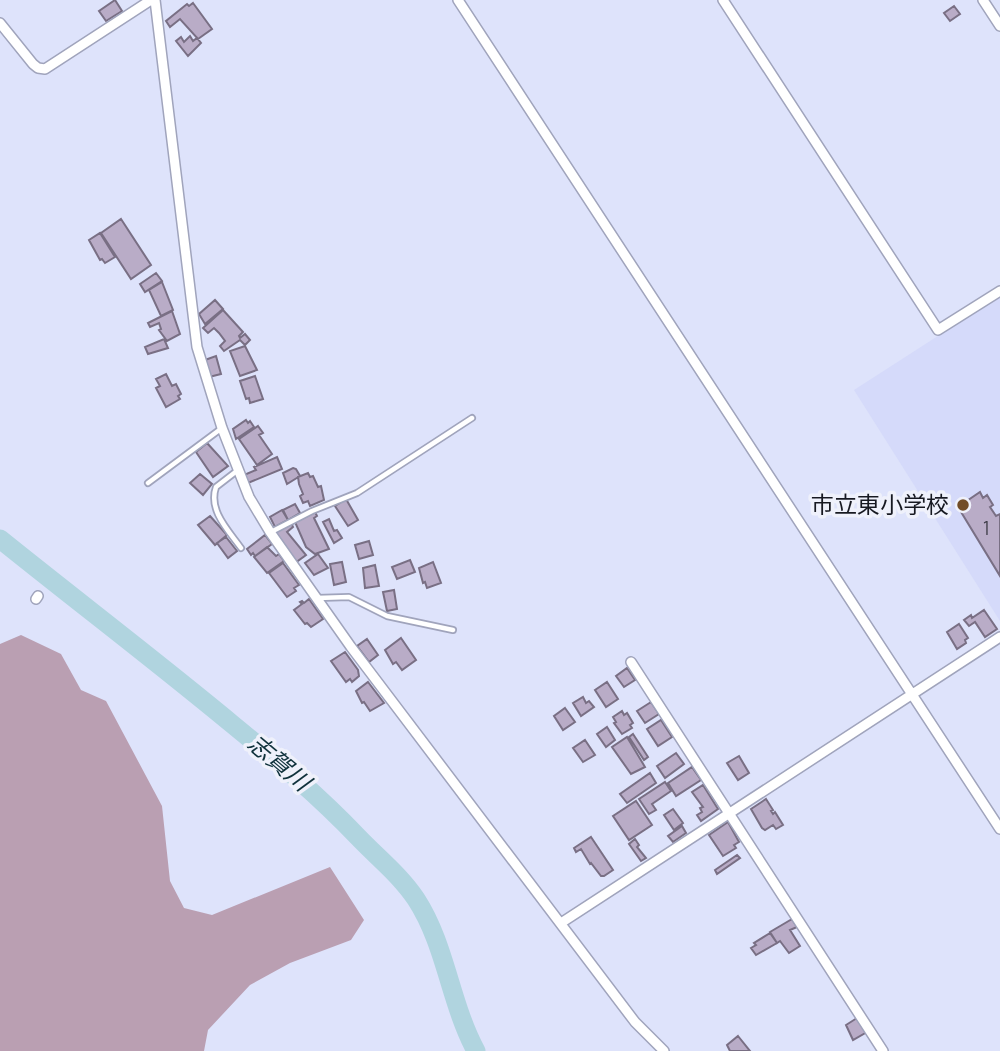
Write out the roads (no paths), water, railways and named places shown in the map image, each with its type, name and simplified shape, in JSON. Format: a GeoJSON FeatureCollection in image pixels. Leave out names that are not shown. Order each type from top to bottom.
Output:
{"type":"FeatureCollection","features":[{"type":"Feature","properties":{"kind":"street"},"geometry":{"type":"LineString","coordinates":[[0,23],[33,64],[45,69],[153,0],[197,347],[222,428],[249,497],[316,598],[635,1022],[664,1051]]}},
{"type":"Feature","properties":{"kind":"street"},"geometry":{"type":"LineString","coordinates":[[458,0],[1000,829]]}},
{"type":"Feature","properties":{"kind":"street"},"geometry":{"type":"LineString","coordinates":[[723,0],[938,330],[1000,291]]}},
{"type":"Feature","properties":{"kind":"street"},"geometry":{"type":"LineString","coordinates":[[983,0],[1000,26]]}},
{"type":"Feature","properties":{"kind":"street"},"geometry":{"type":"LineString","coordinates":[[561,923],[1000,638]]}},
{"type":"Feature","properties":{"kind":"street"},"geometry":{"type":"LineString","coordinates":[[631,662],[883,1051]]}},
{"type":"Feature","properties":{"kind":"lane"},"geometry":{"type":"LineString","coordinates":[[270,532],[357,493],[471,418]]}},
{"type":"Feature","properties":{"kind":"lane"},"geometry":{"type":"LineString","coordinates":[[148,482],[222,428]]}},
{"type":"Feature","properties":{"kind":"lane"},"geometry":{"type":"LineString","coordinates":[[238,470],[216,487],[214,503],[221,519],[241,548]]}},
{"type":"Feature","properties":{"kind":"lane"},"geometry":{"type":"LineString","coordinates":[[316,598],[349,597],[387,615],[453,630]]}},
{"type":"Feature","properties":{"kind":"waterway","name":"志賀川"},"geometry":{"type":"LineString","coordinates":[[0,539],[265,751],[328,807],[396,874],[410,890],[426,917],[467,1033],[476,1051]]}},
{"type":"Feature","properties":{"kind":"place","name":"市立東小学校"},"geometry":{"type":"Point","coordinates":[963,505]}}]}
